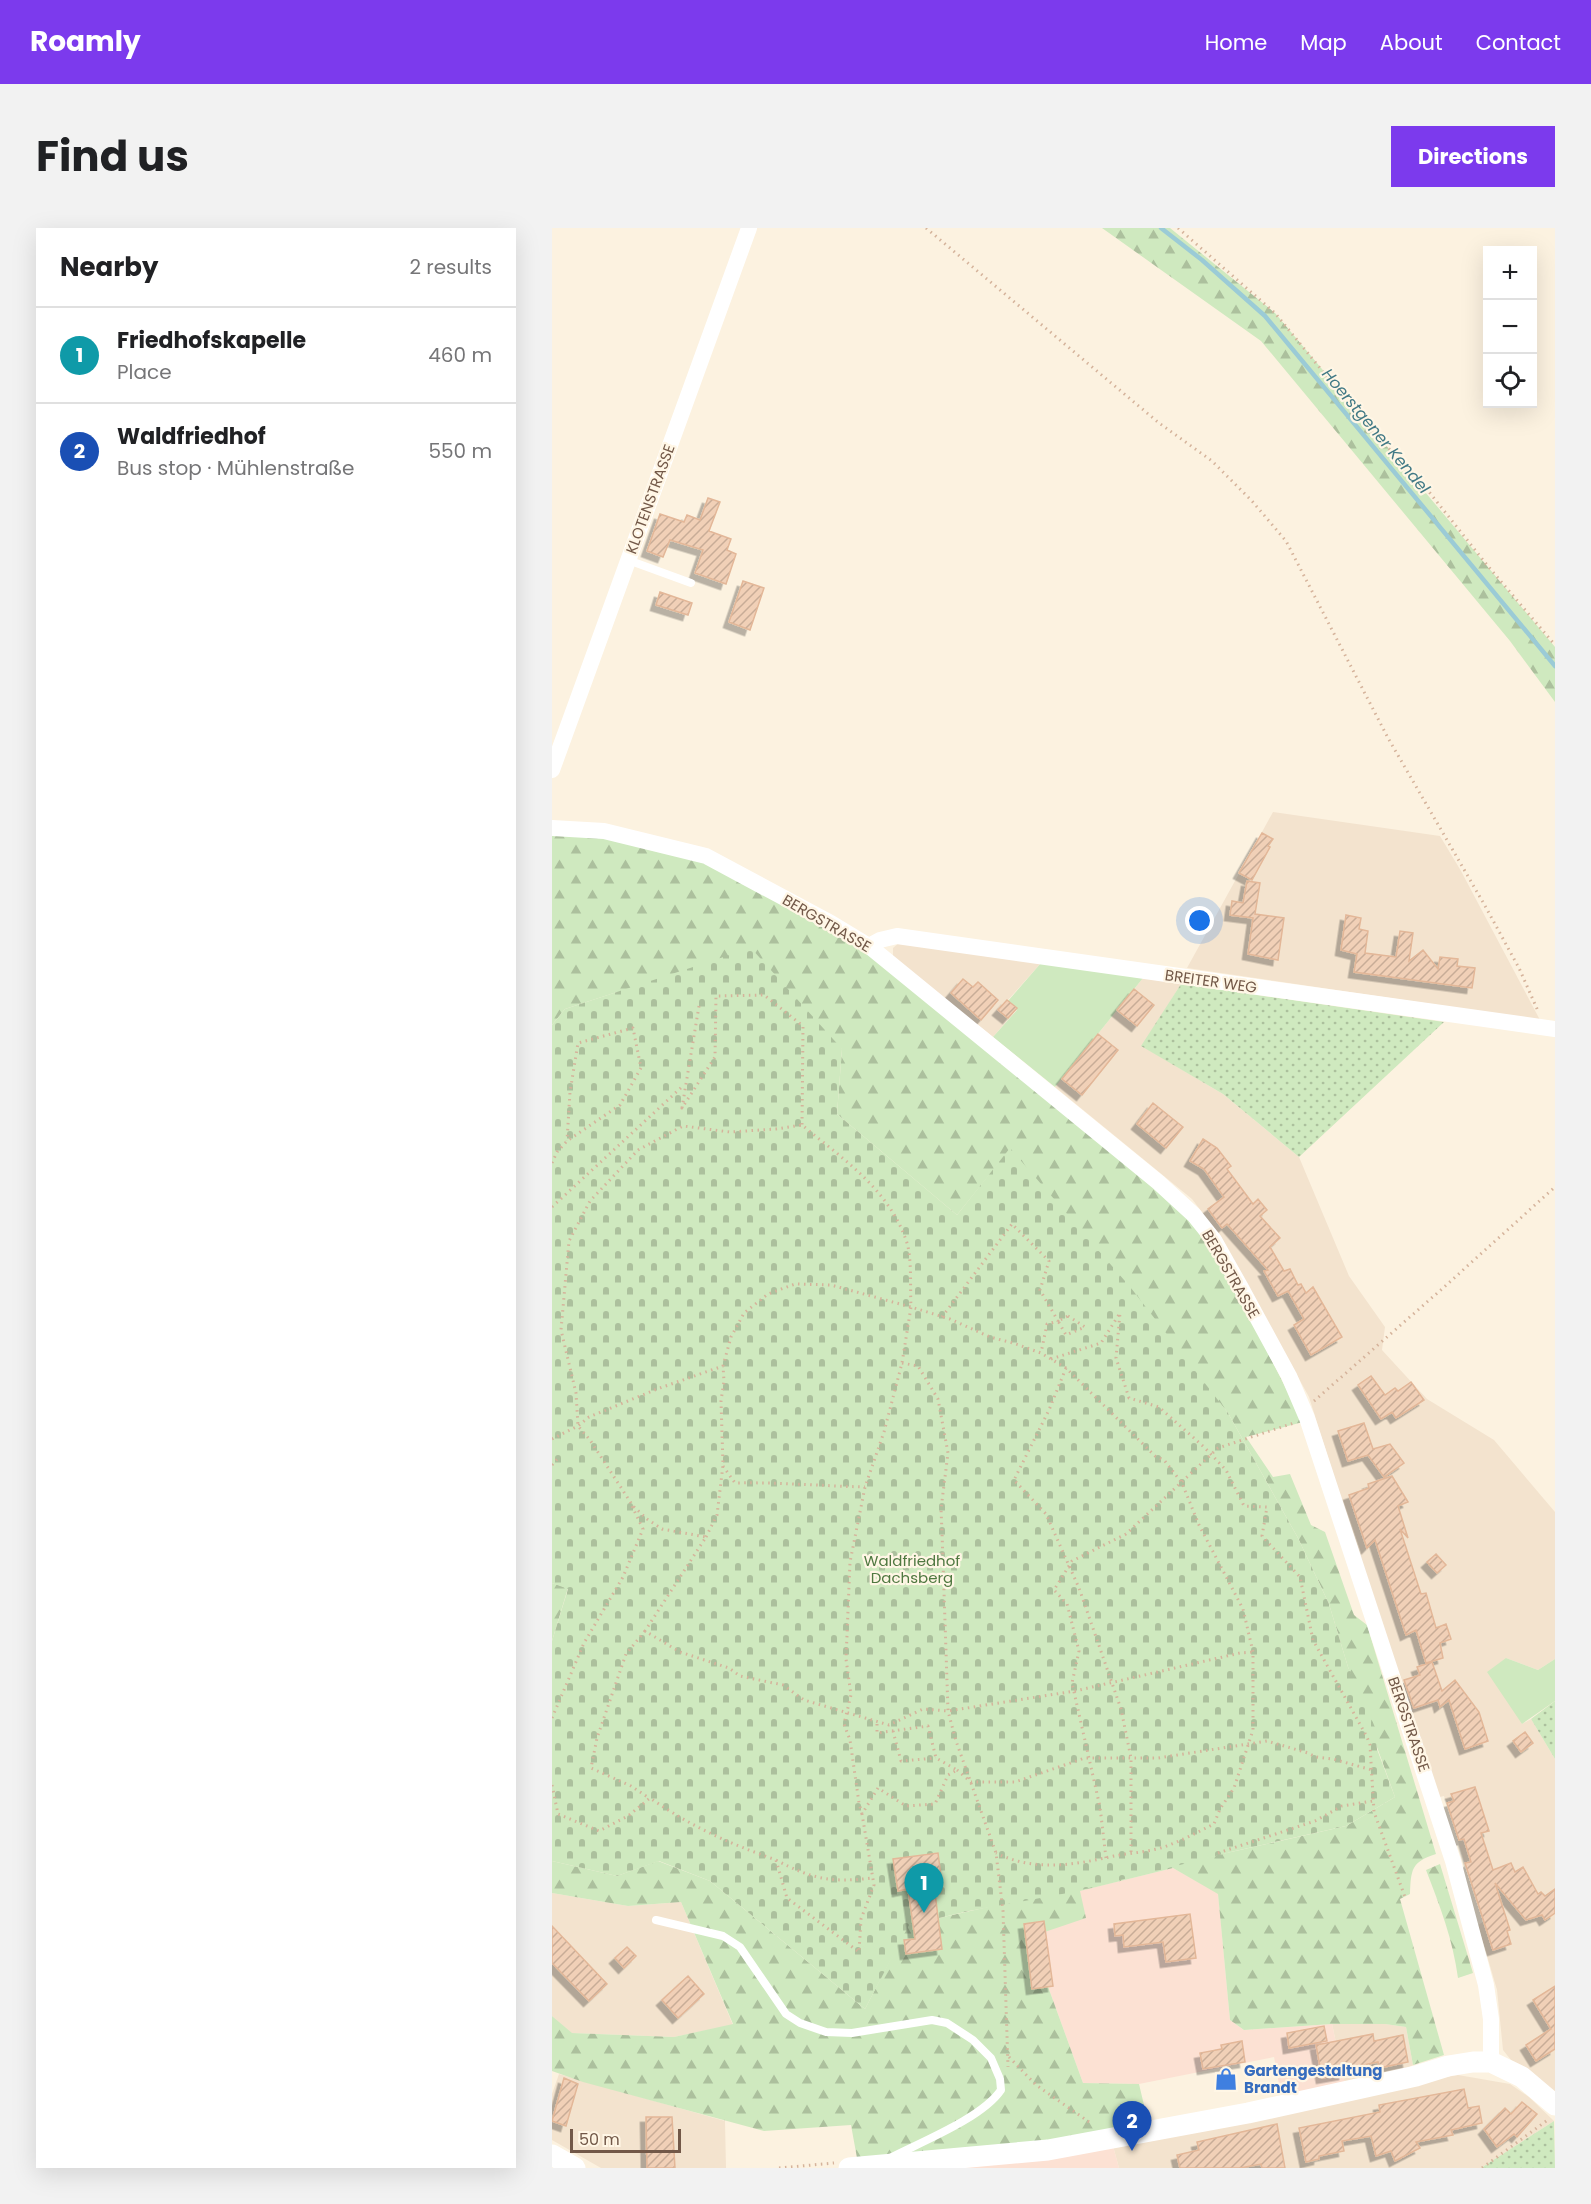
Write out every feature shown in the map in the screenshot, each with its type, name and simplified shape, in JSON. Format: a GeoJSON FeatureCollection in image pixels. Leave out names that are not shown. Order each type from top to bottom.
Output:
{"type":"FeatureCollection","features":[{"type":"Feature","properties":{"kind":"street","name":"KLOTENSTRASSE"},"geometry":{"type":"LineString","coordinates":[[552,770],[749,228]]}},
{"type":"Feature","properties":{"kind":"street","name":"BERGSTRASSE"},"geometry":{"type":"LineString","coordinates":[[552,828],[604,831],[706,856],[869,946],[1158,1182],[1194,1215],[1214,1240],[1289,1376],[1303,1407],[1453,1861],[1486,1985],[1491,2019],[1491,2062]]}},
{"type":"Feature","properties":{"kind":"street","name":"BREITER WEG"},"geometry":{"type":"LineString","coordinates":[[869,946],[880,940],[897,936],[1551,1028]]}},
{"type":"Feature","properties":{"kind":"street"},"geometry":{"type":"LineString","coordinates":[[844,2165],[876,2165],[1048,2151],[1362,2089],[1448,2066],[1491,2062],[1522,2078],[1554,2110]]}},
{"type":"Feature","properties":{"kind":"street"},"geometry":{"type":"LineString","coordinates":[[552,2155],[575,2168]]}},
{"type":"Feature","properties":{"kind":"lane"},"geometry":{"type":"LineString","coordinates":[[628,560],[691,582]]}},
{"type":"Feature","properties":{"kind":"lane"},"geometry":{"type":"LineString","coordinates":[[656,1920],[723,1936],[740,1947],[786,2014],[801,2023],[826,2032],[852,2033],[932,2020],[947,2023],[973,2040],[991,2058],[1000,2079],[1001,2090],[994,2100],[980,2111],[876,2165]]}},
{"type":"Feature","properties":{"kind":"path"},"geometry":{"type":"LineString","coordinates":[[926,228],[1159,423],[1212,461],[1252,501],[1286,541],[1388,738],[1551,1028]]}},
{"type":"Feature","properties":{"kind":"path"},"geometry":{"type":"LineString","coordinates":[[1178,228],[1275,314],[1369,428],[1422,483],[1555,645]]}},
{"type":"Feature","properties":{"kind":"path"},"geometry":{"type":"LineString","coordinates":[[699,1006],[682,1108],[715,1058],[716,996],[764,995],[803,1026],[802,1125]]}},
{"type":"Feature","properties":{"kind":"path"},"geometry":{"type":"LineString","coordinates":[[552,1163],[557,1152],[567,1141],[620,1106],[640,1068],[633,1028],[578,1042],[570,1092],[567,1141]]}},
{"type":"Feature","properties":{"kind":"path"},"geometry":{"type":"LineString","coordinates":[[552,1207],[686,1084]]}},
{"type":"Feature","properties":{"kind":"path"},"geometry":{"type":"LineString","coordinates":[[706,1537],[662,1529],[647,1519],[633,1506],[590,1440],[578,1426],[576,1394],[561,1330],[568,1241],[590,1201],[638,1150],[683,1126],[730,1132],[802,1125],[863,1174],[890,1206],[908,1245],[911,1307],[902,1363],[884,1432],[865,1487],[850,1562],[846,1659],[851,1695],[844,1724],[850,1740],[874,1886],[861,1919],[859,1952],[787,1898],[776,1860]]}},
{"type":"Feature","properties":{"kind":"path"},"geometry":{"type":"LineString","coordinates":[[1303,1407],[1313,1402],[1555,1187]]}},
{"type":"Feature","properties":{"kind":"path"},"geometry":{"type":"LineString","coordinates":[[942,1317],[1012,1224],[1049,1261],[1040,1290],[1058,1321],[1066,1335],[1085,1327],[1068,1317],[1058,1321],[1047,1324],[1041,1353]]}},
{"type":"Feature","properties":{"kind":"path"},"geometry":{"type":"LineString","coordinates":[[873,1878],[843,1881],[803,1874],[776,1860],[719,1839],[682,1820],[631,1786],[591,1768],[597,1738],[626,1654],[645,1631],[706,1537],[717,1515],[723,1465],[721,1401],[724,1381],[723,1366],[731,1336],[744,1313],[768,1294],[795,1284],[831,1285],[911,1307],[960,1323],[990,1337],[1013,1342],[1041,1353],[1066,1368],[1155,1456],[1164,1460],[1182,1483],[1199,1525],[1243,1609],[1253,1652],[1253,1730],[1234,1788],[1220,1809],[1214,1824],[1164,1847],[1060,1866],[1034,1864],[1006,1858],[996,1853]]}},
{"type":"Feature","properties":{"kind":"path"},"geometry":{"type":"LineString","coordinates":[[1049,1359],[1101,1343],[1120,1313],[1116,1359],[1128,1398],[1159,1407],[1211,1454],[1226,1470],[1244,1506],[1267,1507],[1262,1536],[1300,1577],[1313,1640],[1370,1745],[1374,1812],[1405,1897]]}},
{"type":"Feature","properties":{"kind":"path"},"geometry":{"type":"LineString","coordinates":[[902,1363],[918,1366],[938,1399],[948,1453],[942,1509],[948,1711],[956,1741],[996,1853],[1003,1911],[1008,2072]]}},
{"type":"Feature","properties":{"kind":"path"},"geometry":{"type":"LineString","coordinates":[[552,1439],[578,1426],[589,1417],[657,1389],[723,1366]]}},
{"type":"Feature","properties":{"kind":"path"},"geometry":{"type":"LineString","coordinates":[[1066,1368],[1049,1410],[1014,1480],[1046,1514],[1079,1588],[1121,1710],[1131,1758],[1131,1853]]}},
{"type":"Feature","properties":{"kind":"path"},"geometry":{"type":"LineString","coordinates":[[1106,1858],[1100,1807],[1072,1683],[1079,1651],[1067,1604],[1053,1590],[1072,1562],[1126,1534],[1218,1448],[1284,1426]]}},
{"type":"Feature","properties":{"kind":"path"},"geometry":{"type":"LineString","coordinates":[[552,1458],[559,1457],[552,1466]]}},
{"type":"Feature","properties":{"kind":"path"},"geometry":{"type":"LineString","coordinates":[[723,1465],[735,1483],[776,1482],[865,1487]]}},
{"type":"Feature","properties":{"kind":"path"},"geometry":{"type":"LineString","coordinates":[[552,1718],[584,1643],[623,1576],[643,1529],[627,1496],[633,1506]]}},
{"type":"Feature","properties":{"kind":"path"},"geometry":{"type":"LineString","coordinates":[[645,1631],[680,1652],[729,1668],[740,1676],[783,1685],[804,1700],[890,1725],[923,1709],[948,1711],[1075,1691],[1240,1653],[1253,1652]]}},
{"type":"Feature","properties":{"kind":"path"},"geometry":{"type":"LineString","coordinates":[[877,1721],[877,1733],[928,1726],[936,1758]]}},
{"type":"Feature","properties":{"kind":"path"},"geometry":{"type":"LineString","coordinates":[[893,1731],[901,1761],[936,1758],[957,1770],[971,1782],[1015,1782],[1090,1758],[1158,1758],[1267,1741],[1316,1757],[1333,1758],[1372,1770]]}},
{"type":"Feature","properties":{"kind":"path"},"geometry":{"type":"LineString","coordinates":[[862,1814],[879,1788],[906,1806],[935,1804],[948,1775],[957,1770]]}},
{"type":"Feature","properties":{"kind":"path"},"geometry":{"type":"LineString","coordinates":[[552,1785],[558,1814],[599,1832],[628,1816],[650,1798]]}},
{"type":"Feature","properties":{"kind":"path"},"geometry":{"type":"LineString","coordinates":[[1218,1853],[1315,1821],[1342,1806],[1373,1801]]}},
{"type":"Feature","properties":{"kind":"path"},"geometry":{"type":"LineString","coordinates":[[1008,2055],[1036,2085],[1091,2124],[1117,2138]]}},
{"type":"Feature","properties":{"kind":"path"},"geometry":{"type":"LineString","coordinates":[[1482,2168],[1554,2110]]}},
{"type":"Feature","properties":{"kind":"path"},"geometry":{"type":"LineString","coordinates":[[779,2168],[844,2165]]}},
{"type":"Feature","properties":{"kind":"shaded area"},"geometry":{"type":"Polygon","coordinates":[[[1273,812],[1440,836],[1540,1020],[1187,968],[1273,812]]]}},
{"type":"Feature","properties":{"kind":"shaded area"},"geometry":{"type":"Polygon","coordinates":[[[900,942],[1041,963],[1008,1000],[1017,1009],[993,1037],[893,957],[893,948],[900,942]]]}},
{"type":"Feature","properties":{"kind":"shaded area"},"geometry":{"type":"Polygon","coordinates":[[[1143,978],[1181,984],[1142,1046],[1223,1094],[1299,1157],[1349,1276],[1385,1327],[1382,1350],[1427,1399],[1494,1440],[1555,1512],[1555,1659],[1538,1670],[1506,1658],[1522,1724],[1531,1719],[1555,1759],[1555,2093],[1525,2067],[1511,2060],[1503,2050],[1497,1990],[1478,1925],[1483,1922],[1444,1796],[1435,1798],[1309,1397],[1221,1237],[1192,1199],[1055,1087],[1143,978]]]}},
{"type":"Feature","properties":{"kind":"shaded area"},"geometry":{"type":"Polygon","coordinates":[[[1173,1868],[1218,1893],[1230,2020],[1244,2030],[1332,2024],[1345,2084],[1290,2094],[1280,2090],[1274,2057],[1139,2084],[1083,2083],[1030,1937],[1079,1891],[1173,1868]]]}},
{"type":"Feature","properties":{"kind":"shaded area"},"geometry":{"type":"Polygon","coordinates":[[[552,1893],[628,1906],[681,1902],[733,2025],[674,2037],[571,2033],[552,2016],[552,1893]]]}},
{"type":"Feature","properties":{"kind":"shaded area"},"geometry":{"type":"Polygon","coordinates":[[[1332,2024],[1385,2024],[1406,2027],[1413,2065],[1402,2071],[1345,2084],[1332,2024]]]}},
{"type":"Feature","properties":{"kind":"shaded area"},"geometry":{"type":"Polygon","coordinates":[[[559,2074],[725,2121],[726,2168],[601,2168],[552,2140],[552,2094],[559,2074]]]}},
{"type":"Feature","properties":{"kind":"shaded area"},"geometry":{"type":"Polygon","coordinates":[[[1458,2075],[1510,2084],[1529,2097],[1554,2121],[1481,2168],[1119,2168],[1113,2146],[1407,2084],[1458,2075]]]}},
{"type":"Feature","properties":{"kind":"shaded area"},"geometry":{"type":"Polygon","coordinates":[[[1113,2146],[1119,2168],[905,2168],[1113,2146]]]}},
{"type":"Feature","properties":{"kind":"green space"},"geometry":{"type":"Polygon","coordinates":[[[1102,228],[1170,228],[1275,313],[1555,647],[1555,702],[1510,641],[1261,341],[1102,228]]]}},
{"type":"Feature","properties":{"kind":"green space"},"geometry":{"type":"Polygon","coordinates":[[[552,832],[624,840],[708,863],[864,949],[1190,1218],[1235,1288],[1303,1422],[1246,1437],[1273,1477],[1290,1474],[1311,1525],[1325,1532],[1354,1615],[1367,1625],[1436,1854],[1417,1864],[1412,1873],[1410,1894],[1400,1899],[1444,2055],[1413,2065],[1406,2027],[1385,2024],[1332,2024],[1244,2030],[1230,2020],[1218,1894],[1173,1868],[1080,1891],[1086,1918],[1030,1937],[1083,2083],[1139,2084],[1148,2122],[1035,2143],[857,2158],[851,2125],[764,2131],[583,2082],[552,2071],[552,2016],[572,2033],[674,2037],[733,2024],[681,1902],[628,1906],[552,1893],[552,1861],[617,1876],[658,1861],[710,1881],[865,2009],[908,1925],[1346,1826],[1395,1797],[1348,1667],[1329,1604],[1298,1538],[1228,1413],[1010,1149],[957,1215],[837,1114],[842,1049],[617,992],[565,1009],[552,1025],[552,832]]]}},
{"type":"Feature","properties":{"kind":"green space","name":"Waldfriedhof Dachsberg"},"geometry":{"type":"Polygon","coordinates":[[[751,948],[842,1049],[837,1114],[957,1215],[1010,1148],[1131,1288],[1228,1413],[1298,1538],[1329,1604],[1348,1667],[1378,1734],[1377,1749],[1395,1797],[1346,1826],[1073,1892],[969,1911],[909,1925],[865,2009],[710,1881],[659,1861],[617,1876],[552,1861],[552,1641],[568,1589],[552,1583],[552,1025],[565,1009],[751,948]]]}},
{"type":"Feature","properties":{"kind":"green space"},"geometry":{"type":"Polygon","coordinates":[[[1041,963],[1143,978],[1055,1087],[993,1037],[1017,1010],[1008,1001],[1041,963]]]}},
{"type":"Feature","properties":{"kind":"green space"},"geometry":{"type":"Polygon","coordinates":[[[1181,984],[1444,1022],[1299,1157],[1223,1094],[1141,1046],[1181,984]]]}},
{"type":"Feature","properties":{"kind":"green space"},"geometry":{"type":"Polygon","coordinates":[[[552,1583],[568,1588],[552,1641],[552,1583]]]}},
{"type":"Feature","properties":{"kind":"green space"},"geometry":{"type":"Polygon","coordinates":[[[1506,1658],[1538,1670],[1555,1659],[1555,1701],[1522,1724],[1487,1672],[1506,1658]]]}},
{"type":"Feature","properties":{"kind":"green space"},"geometry":{"type":"Polygon","coordinates":[[[1555,1701],[1555,1759],[1531,1719],[1555,1701]]]}},
{"type":"Feature","properties":{"kind":"green space"},"geometry":{"type":"Polygon","coordinates":[[[1440,1864],[1473,1973],[1458,1978],[1441,1910],[1426,1870],[1440,1864]]]}},
{"type":"Feature","properties":{"kind":"green space"},"geometry":{"type":"Polygon","coordinates":[[[1554,2121],[1555,2168],[1481,2168],[1554,2121]]]}},
{"type":"Feature","properties":{"kind":"building"},"geometry":{"type":"Polygon","coordinates":[[[708,498],[720,502],[709,531],[731,539],[727,550],[736,554],[726,584],[695,573],[703,550],[670,540],[663,557],[647,551],[660,514],[684,522],[687,515],[700,520],[708,498]]]}},
{"type":"Feature","properties":{"kind":"building"},"geometry":{"type":"Polygon","coordinates":[[[743,581],[764,588],[750,630],[729,622],[743,581]]]}},
{"type":"Feature","properties":{"kind":"building"},"geometry":{"type":"Polygon","coordinates":[[[660,592],[692,603],[688,615],[656,605],[660,592]]]}},
{"type":"Feature","properties":{"kind":"building"},"geometry":{"type":"Polygon","coordinates":[[[1262,833],[1273,839],[1252,880],[1239,873],[1262,833]]]}},
{"type":"Feature","properties":{"kind":"building"},"geometry":{"type":"Polygon","coordinates":[[[1247,881],[1260,883],[1255,914],[1284,918],[1278,960],[1248,954],[1253,918],[1230,915],[1232,901],[1243,903],[1247,881]]]}},
{"type":"Feature","properties":{"kind":"building"},"geometry":{"type":"Polygon","coordinates":[[[1346,915],[1361,918],[1359,929],[1368,931],[1365,953],[1396,957],[1400,931],[1413,933],[1409,961],[1423,950],[1438,969],[1440,957],[1458,959],[1457,966],[1475,968],[1472,988],[1354,972],[1357,954],[1341,950],[1346,915]]]}},
{"type":"Feature","properties":{"kind":"building"},"geometry":{"type":"Polygon","coordinates":[[[963,979],[973,987],[978,982],[998,1000],[981,1020],[951,993],[963,979]]]}},
{"type":"Feature","properties":{"kind":"building"},"geometry":{"type":"Polygon","coordinates":[[[1134,989],[1154,1005],[1137,1026],[1117,1010],[1134,989]]]}},
{"type":"Feature","properties":{"kind":"building"},"geometry":{"type":"Polygon","coordinates":[[[1007,1000],[1017,1008],[1008,1018],[998,1010],[1007,1000]]]}},
{"type":"Feature","properties":{"kind":"building"},"geometry":{"type":"Polygon","coordinates":[[[1098,1034],[1118,1050],[1082,1095],[1062,1079],[1098,1034]]]}},
{"type":"Feature","properties":{"kind":"building"},"geometry":{"type":"Polygon","coordinates":[[[1153,1103],[1183,1127],[1166,1148],[1137,1124],[1153,1103]]]}},
{"type":"Feature","properties":{"kind":"building"},"geometry":{"type":"Polygon","coordinates":[[[1203,1139],[1217,1148],[1231,1166],[1227,1169],[1253,1204],[1258,1199],[1267,1210],[1260,1216],[1280,1238],[1270,1247],[1284,1271],[1290,1269],[1298,1285],[1301,1284],[1306,1293],[1313,1287],[1342,1337],[1311,1355],[1294,1325],[1304,1319],[1288,1291],[1278,1296],[1264,1271],[1268,1270],[1227,1224],[1222,1228],[1208,1209],[1224,1197],[1204,1169],[1190,1161],[1203,1139]]]}},
{"type":"Feature","properties":{"kind":"building"},"geometry":{"type":"Polygon","coordinates":[[[1371,1376],[1385,1395],[1395,1388],[1398,1391],[1411,1382],[1424,1400],[1396,1418],[1392,1412],[1381,1419],[1358,1385],[1371,1376]]]}},
{"type":"Feature","properties":{"kind":"building"},"geometry":{"type":"Polygon","coordinates":[[[1364,1423],[1373,1449],[1390,1444],[1404,1463],[1384,1477],[1368,1455],[1348,1461],[1338,1431],[1364,1423]]]}},
{"type":"Feature","properties":{"kind":"building"},"geometry":{"type":"Polygon","coordinates":[[[1392,1476],[1408,1502],[1398,1506],[1408,1538],[1400,1529],[1421,1594],[1426,1593],[1436,1628],[1446,1624],[1451,1639],[1440,1643],[1443,1658],[1426,1663],[1416,1630],[1406,1635],[1375,1540],[1367,1548],[1349,1495],[1369,1488],[1368,1484],[1392,1476]]]}},
{"type":"Feature","properties":{"kind":"building"},"geometry":{"type":"Polygon","coordinates":[[[1436,1554],[1446,1565],[1437,1573],[1427,1562],[1436,1554]]]}},
{"type":"Feature","properties":{"kind":"building"},"geometry":{"type":"Polygon","coordinates":[[[1432,1662],[1442,1691],[1455,1680],[1479,1712],[1488,1741],[1465,1749],[1449,1700],[1440,1707],[1438,1700],[1414,1708],[1404,1680],[1420,1675],[1417,1667],[1432,1662]]]}},
{"type":"Feature","properties":{"kind":"building"},"geometry":{"type":"Polygon","coordinates":[[[1525,1732],[1533,1743],[1521,1752],[1513,1741],[1525,1732]]]}},
{"type":"Feature","properties":{"kind":"building"},"geometry":{"type":"Polygon","coordinates":[[[1475,1787],[1489,1831],[1481,1833],[1493,1870],[1511,1863],[1515,1872],[1523,1867],[1538,1894],[1541,1892],[1545,1896],[1555,1889],[1555,1913],[1545,1920],[1542,1915],[1526,1920],[1495,1883],[1510,1930],[1507,1931],[1511,1944],[1493,1950],[1465,1863],[1471,1862],[1464,1839],[1459,1840],[1447,1803],[1454,1801],[1451,1794],[1475,1787]]]}},
{"type":"Feature","properties":{"kind":"building"},"geometry":{"type":"Polygon","coordinates":[[[938,1853],[941,1876],[933,1877],[942,1949],[906,1954],[904,1940],[915,1939],[908,1889],[898,1891],[893,1859],[938,1853]]]}},
{"type":"Feature","properties":{"kind":"building"},"geometry":{"type":"Polygon","coordinates":[[[1190,1914],[1196,1958],[1166,1962],[1163,1942],[1124,1947],[1123,1935],[1115,1936],[1114,1924],[1190,1914]]]}},
{"type":"Feature","properties":{"kind":"building"},"geometry":{"type":"Polygon","coordinates":[[[1044,1921],[1053,1986],[1032,1989],[1024,1924],[1044,1921]]]}},
{"type":"Feature","properties":{"kind":"building"},"geometry":{"type":"Polygon","coordinates":[[[552,1926],[607,1984],[589,2001],[552,1963],[552,1926]]]}},
{"type":"Feature","properties":{"kind":"building"},"geometry":{"type":"Polygon","coordinates":[[[627,1947],[636,1956],[624,1968],[615,1958],[627,1947]]]}},
{"type":"Feature","properties":{"kind":"building"},"geometry":{"type":"Polygon","coordinates":[[[688,1976],[704,1994],[678,2018],[662,2000],[688,1976]]]}},
{"type":"Feature","properties":{"kind":"building"},"geometry":{"type":"Polygon","coordinates":[[[1555,1986],[1555,2049],[1536,2061],[1526,2045],[1551,2029],[1533,2000],[1555,1986]]]}},
{"type":"Feature","properties":{"kind":"building"},"geometry":{"type":"Polygon","coordinates":[[[1324,2026],[1327,2041],[1289,2048],[1287,2033],[1324,2026]]]}},
{"type":"Feature","properties":{"kind":"building"},"geometry":{"type":"Polygon","coordinates":[[[1373,2034],[1374,2041],[1403,2035],[1408,2062],[1379,2068],[1378,2062],[1344,2069],[1344,2074],[1322,2078],[1316,2045],[1373,2034]]]}},
{"type":"Feature","properties":{"kind":"building"},"geometry":{"type":"Polygon","coordinates":[[[1242,2041],[1245,2062],[1203,2069],[1200,2053],[1222,2049],[1221,2045],[1242,2041]]]}},
{"type":"Feature","properties":{"kind":"building"},"geometry":{"type":"Polygon","coordinates":[[[564,2078],[578,2084],[566,2126],[552,2121],[564,2078]]]}},
{"type":"Feature","properties":{"kind":"building"},"geometry":{"type":"Polygon","coordinates":[[[1464,2089],[1468,2108],[1479,2106],[1482,2123],[1451,2130],[1453,2135],[1416,2142],[1420,2148],[1395,2161],[1391,2151],[1376,2156],[1371,2136],[1342,2141],[1344,2151],[1319,2156],[1319,2159],[1306,2162],[1299,2128],[1380,2112],[1379,2105],[1464,2089]]]}},
{"type":"Feature","properties":{"kind":"building"},"geometry":{"type":"Polygon","coordinates":[[[1522,2102],[1537,2114],[1517,2137],[1514,2134],[1497,2147],[1484,2129],[1505,2108],[1511,2114],[1522,2102]]]}},
{"type":"Feature","properties":{"kind":"building"},"geometry":{"type":"Polygon","coordinates":[[[646,2117],[672,2117],[675,2168],[647,2168],[646,2117]]]}},
{"type":"Feature","properties":{"kind":"building"},"geometry":{"type":"Polygon","coordinates":[[[1277,2124],[1285,2168],[1262,2168],[1261,2164],[1240,2168],[1180,2168],[1177,2155],[1199,2150],[1197,2142],[1277,2124]]]}},
{"type":"Feature","properties":{"kind":"waterway","name":"Hoerstgener Kendel"},"geometry":{"type":"LineString","coordinates":[[1161,228],[1202,260],[1265,316],[1555,666]]}},
{"type":"Feature","properties":{"kind":"place","name":"Friedhofskapelle"},"geometry":{"type":"Point","coordinates":[924,1913]}},
{"type":"Feature","properties":{"kind":"place","name":"Gartengestaltung Brandt"},"geometry":{"type":"Point","coordinates":[1226,2079]}},
{"type":"Feature","properties":{"kind":"place","name":"Waldfriedhof"},"geometry":{"type":"Point","coordinates":[1132,2151]}}]}
